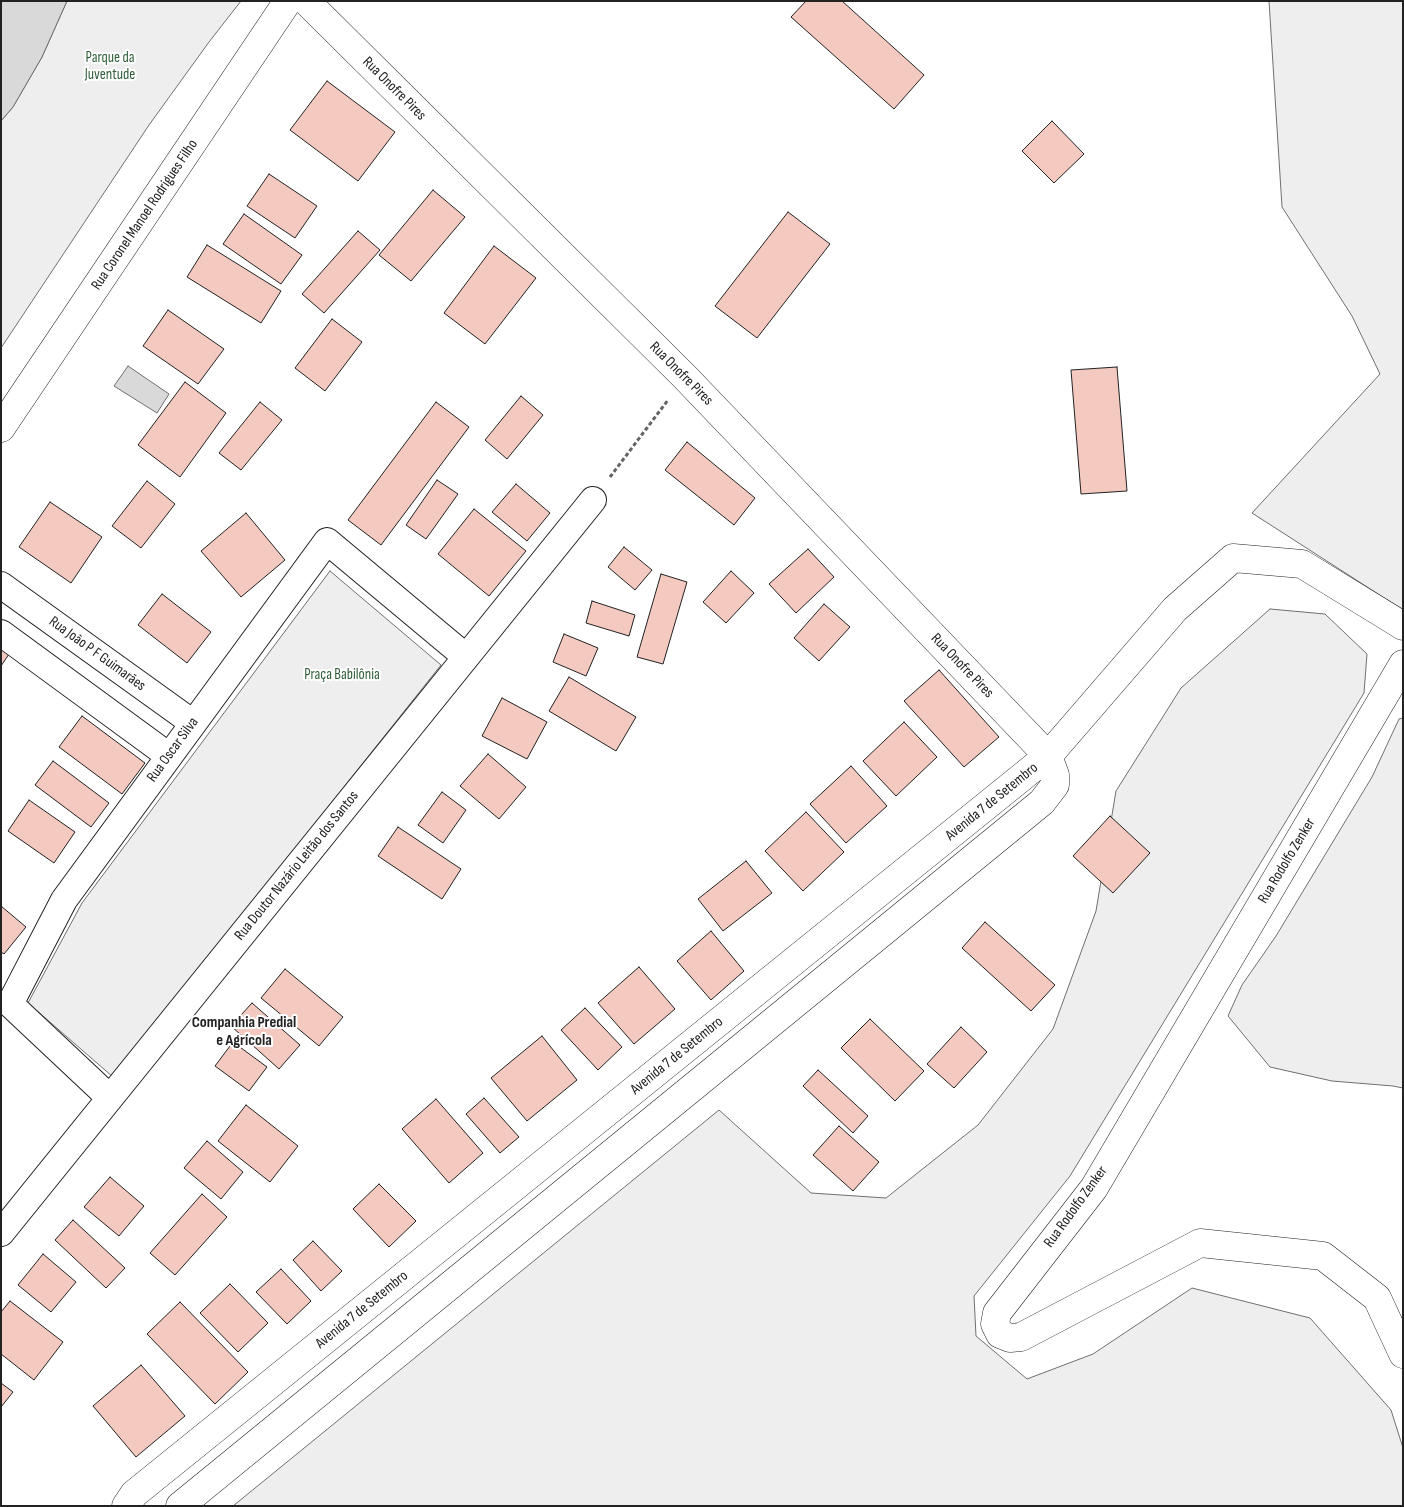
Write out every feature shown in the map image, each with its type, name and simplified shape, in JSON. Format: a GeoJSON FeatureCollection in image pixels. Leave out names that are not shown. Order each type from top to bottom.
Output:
{"type":"FeatureCollection","features":[{"type":"Feature","properties":{"kind":"street","name":"Rua Coronel Manoel Rodrigues Filho"},"geometry":{"type":"LineString","coordinates":[[1,428],[288,1]]}},
{"type":"Feature","properties":{"kind":"street","name":"Rua Onofre Pires"},"geometry":{"type":"LineString","coordinates":[[306,1],[685,377],[1048,756]]}},
{"type":"Feature","properties":{"kind":"street","name":"Rua Doutor Nazário Leitão dos Santos"},"geometry":{"type":"LineString","coordinates":[[1,1233],[593,500]]}},
{"type":"Feature","properties":{"kind":"street","name":"Rua Oscar Silva"},"geometry":{"type":"LineString","coordinates":[[110,1098],[10,1004],[64,900],[327,541],[466,657]]}},
{"type":"Feature","properties":{"kind":"street"},"geometry":{"type":"LineString","coordinates":[[1048,756],[1175,609],[1233,558],[1302,564],[1403,626]]}},
{"type":"Feature","properties":{"kind":"street","name":"Rua João P F Guimarães"},"geometry":{"type":"LineString","coordinates":[[1,585],[193,723]]}},
{"type":"Feature","properties":{"kind":"street"},"geometry":{"type":"LineString","coordinates":[[1,633],[169,756]]}},
{"type":"Feature","properties":{"kind":"street","name":"Rua Rodolfo Zenker"},"geometry":{"type":"LineString","coordinates":[[1403,664],[1094,1188],[997,1313],[995,1324],[1000,1334],[1010,1338],[1020,1337],[1200,1243],[1323,1256],[1377,1298],[1403,1354]]}},
{"type":"Feature","properties":{"kind":"street","name":"Avenida 7 de Setembro"},"geometry":{"type":"LineString","coordinates":[[126,1506],[134,1494],[1048,756],[1055,775],[1055,785],[1042,802],[180,1506]]}},
{"type":"Feature","properties":{"kind":"street"},"geometry":{"type":"LineString","coordinates":[[812,947],[835,972]]}},
{"type":"Feature","properties":{"kind":"street"},"geometry":{"type":"LineString","coordinates":[[552,1157],[575,1184]]}},
{"type":"Feature","properties":{"kind":"path"},"geometry":{"type":"LineString","coordinates":[[593,500],[685,377]]}},
{"type":"Feature","properties":{"kind":"green space","name":"Parque da Juventude"},"geometry":{"type":"Polygon","coordinates":[[[67,1],[241,1],[149,125],[1,348],[1,121],[13,107],[42,57],[67,1]]]}},
{"type":"Feature","properties":{"kind":"green space"},"geometry":{"type":"Polygon","coordinates":[[[1269,1],[1403,1],[1403,610],[1252,513],[1380,374],[1352,316],[1282,207],[1269,1]]]}},
{"type":"Feature","properties":{"kind":"green space","name":"Praça Babilônia"},"geometry":{"type":"Polygon","coordinates":[[[330,571],[441,665],[113,1077],[28,1003],[82,903],[330,571]]]}},
{"type":"Feature","properties":{"kind":"green space"},"geometry":{"type":"Polygon","coordinates":[[[1270,609],[1325,614],[1367,654],[1364,693],[1070,1176],[974,1296],[976,1336],[1027,1379],[1093,1354],[1192,1288],[1310,1318],[1391,1410],[1403,1448],[1403,1506],[233,1506],[719,1110],[811,1193],[886,1198],[978,1125],[1053,1029],[1096,911],[1116,791],[1181,688],[1270,609]]]}},
{"type":"Feature","properties":{"kind":"green space"},"geometry":{"type":"Polygon","coordinates":[[[1403,718],[1403,1088],[1332,1081],[1270,1067],[1228,1016],[1242,985],[1276,936],[1372,777],[1399,719],[1403,718]]]}},
{"type":"Feature","properties":{"kind":"shaded area"},"geometry":{"type":"Polygon","coordinates":[[[1,1],[67,1],[42,57],[13,107],[1,121],[1,1]]]}},
{"type":"Feature","properties":{"kind":"shaded area"},"geometry":{"type":"Polygon","coordinates":[[[128,366],[169,394],[157,413],[114,386],[128,366]]]}},
{"type":"Feature","properties":{"kind":"building"},"geometry":{"type":"Polygon","coordinates":[[[806,1],[842,1],[924,75],[894,109],[791,17],[806,1]]]}},
{"type":"Feature","properties":{"kind":"building"},"geometry":{"type":"Polygon","coordinates":[[[327,81],[395,132],[358,181],[290,130],[327,81]]]}},
{"type":"Feature","properties":{"kind":"building"},"geometry":{"type":"Polygon","coordinates":[[[1052,121],[1084,154],[1054,183],[1022,151],[1052,121]]]}},
{"type":"Feature","properties":{"kind":"building"},"geometry":{"type":"Polygon","coordinates":[[[269,174],[317,206],[295,238],[247,206],[269,174]]]}},
{"type":"Feature","properties":{"kind":"building"},"geometry":{"type":"Polygon","coordinates":[[[433,190],[465,217],[411,281],[379,255],[433,190]]]}},
{"type":"Feature","properties":{"kind":"building"},"geometry":{"type":"Polygon","coordinates":[[[788,212],[830,244],[757,338],[715,306],[788,212]]]}},
{"type":"Feature","properties":{"kind":"building"},"geometry":{"type":"Polygon","coordinates":[[[244,214],[302,255],[281,284],[223,244],[244,214]]]}},
{"type":"Feature","properties":{"kind":"building"},"geometry":{"type":"Polygon","coordinates":[[[358,231],[380,250],[324,313],[302,294],[358,231]]]}},
{"type":"Feature","properties":{"kind":"building"},"geometry":{"type":"Polygon","coordinates":[[[207,245],[281,291],[261,323],[187,277],[207,245]]]}},
{"type":"Feature","properties":{"kind":"building"},"geometry":{"type":"Polygon","coordinates":[[[494,246],[536,278],[485,344],[444,313],[494,246]]]}},
{"type":"Feature","properties":{"kind":"building"},"geometry":{"type":"Polygon","coordinates":[[[168,310],[224,349],[198,384],[143,346],[168,310]]]}},
{"type":"Feature","properties":{"kind":"building"},"geometry":{"type":"Polygon","coordinates":[[[332,319],[362,342],[325,391],[295,368],[332,319]]]}},
{"type":"Feature","properties":{"kind":"building"},"geometry":{"type":"Polygon","coordinates":[[[1117,367],[1127,491],[1081,494],[1071,370],[1117,367]]]}},
{"type":"Feature","properties":{"kind":"building"},"geometry":{"type":"Polygon","coordinates":[[[185,382],[226,413],[180,477],[138,445],[185,382]]]}},
{"type":"Feature","properties":{"kind":"building"},"geometry":{"type":"Polygon","coordinates":[[[521,396],[543,415],[507,459],[485,440],[521,396]]]}},
{"type":"Feature","properties":{"kind":"building"},"geometry":{"type":"Polygon","coordinates":[[[260,402],[282,420],[241,470],[219,453],[260,402]]]}},
{"type":"Feature","properties":{"kind":"building"},"geometry":{"type":"Polygon","coordinates":[[[436,402],[469,427],[381,545],[348,520],[436,402]]]}},
{"type":"Feature","properties":{"kind":"building"},"geometry":{"type":"Polygon","coordinates":[[[687,442],[755,498],[734,525],[665,470],[687,442]]]}},
{"type":"Feature","properties":{"kind":"building"},"geometry":{"type":"Polygon","coordinates":[[[437,480],[458,494],[426,539],[406,525],[437,480]]]}},
{"type":"Feature","properties":{"kind":"building"},"geometry":{"type":"Polygon","coordinates":[[[147,481],[175,504],[141,548],[112,526],[147,481]]]}},
{"type":"Feature","properties":{"kind":"building"},"geometry":{"type":"Polygon","coordinates":[[[516,484],[550,513],[527,541],[492,512],[516,484]]]}},
{"type":"Feature","properties":{"kind":"building"},"geometry":{"type":"Polygon","coordinates":[[[50,502],[102,537],[71,583],[19,547],[50,502]]]}},
{"type":"Feature","properties":{"kind":"building"},"geometry":{"type":"Polygon","coordinates":[[[474,509],[526,551],[489,596],[438,554],[474,509]]]}},
{"type":"Feature","properties":{"kind":"building"},"geometry":{"type":"Polygon","coordinates":[[[246,513],[285,560],[241,597],[201,551],[246,513]]]}},
{"type":"Feature","properties":{"kind":"building"},"geometry":{"type":"Polygon","coordinates":[[[624,547],[652,570],[635,590],[608,567],[624,547]]]}},
{"type":"Feature","properties":{"kind":"building"},"geometry":{"type":"Polygon","coordinates":[[[808,549],[834,577],[796,613],[769,584],[808,549]]]}},
{"type":"Feature","properties":{"kind":"building"},"geometry":{"type":"Polygon","coordinates":[[[731,571],[754,593],[726,623],[703,602],[731,571]]]}},
{"type":"Feature","properties":{"kind":"building"},"geometry":{"type":"Polygon","coordinates":[[[661,574],[687,582],[663,664],[637,657],[661,574]]]}},
{"type":"Feature","properties":{"kind":"building"},"geometry":{"type":"Polygon","coordinates":[[[162,594],[211,632],[187,663],[138,625],[162,594]]]}},
{"type":"Feature","properties":{"kind":"building"},"geometry":{"type":"Polygon","coordinates":[[[592,601],[635,615],[629,636],[586,623],[592,601]]]}},
{"type":"Feature","properties":{"kind":"building"},"geometry":{"type":"Polygon","coordinates":[[[824,604],[850,627],[819,661],[794,638],[824,604]]]}},
{"type":"Feature","properties":{"kind":"building"},"geometry":{"type":"Polygon","coordinates":[[[564,634],[598,648],[586,676],[553,662],[564,634]]]}},
{"type":"Feature","properties":{"kind":"building"},"geometry":{"type":"Polygon","coordinates":[[[1,649],[9,654],[1,666],[1,649]]]}},
{"type":"Feature","properties":{"kind":"building"},"geometry":{"type":"Polygon","coordinates":[[[939,670],[999,737],[964,767],[904,701],[939,670]]]}},
{"type":"Feature","properties":{"kind":"building"},"geometry":{"type":"Polygon","coordinates":[[[569,677],[636,717],[616,751],[549,711],[569,677]]]}},
{"type":"Feature","properties":{"kind":"building"},"geometry":{"type":"Polygon","coordinates":[[[502,698],[547,722],[527,759],[482,736],[502,698]]]}},
{"type":"Feature","properties":{"kind":"building"},"geometry":{"type":"Polygon","coordinates":[[[82,716],[145,763],[122,794],[59,747],[82,716]]]}},
{"type":"Feature","properties":{"kind":"building"},"geometry":{"type":"Polygon","coordinates":[[[904,722],[937,757],[896,796],[863,761],[904,722]]]}},
{"type":"Feature","properties":{"kind":"building"},"geometry":{"type":"Polygon","coordinates":[[[488,754],[526,787],[499,819],[460,786],[488,754]]]}},
{"type":"Feature","properties":{"kind":"building"},"geometry":{"type":"Polygon","coordinates":[[[53,761],[109,803],[91,827],[35,785],[53,761]]]}},
{"type":"Feature","properties":{"kind":"building"},"geometry":{"type":"Polygon","coordinates":[[[851,766],[887,806],[846,843],[810,804],[851,766]]]}},
{"type":"Feature","properties":{"kind":"building"},"geometry":{"type":"Polygon","coordinates":[[[442,792],[466,810],[443,843],[418,825],[442,792]]]}},
{"type":"Feature","properties":{"kind":"building"},"geometry":{"type":"Polygon","coordinates":[[[29,800],[75,832],[54,863],[8,831],[29,800]]]}},
{"type":"Feature","properties":{"kind":"building"},"geometry":{"type":"Polygon","coordinates":[[[806,812],[844,852],[803,891],[765,851],[806,812]]]}},
{"type":"Feature","properties":{"kind":"building"},"geometry":{"type":"Polygon","coordinates":[[[1110,816],[1150,853],[1113,893],[1073,856],[1110,816]]]}},
{"type":"Feature","properties":{"kind":"building"},"geometry":{"type":"Polygon","coordinates":[[[398,827],[461,869],[442,899],[378,856],[398,827]]]}},
{"type":"Feature","properties":{"kind":"building"},"geometry":{"type":"Polygon","coordinates":[[[746,861],[772,893],[723,931],[698,899],[746,861]]]}},
{"type":"Feature","properties":{"kind":"building"},"geometry":{"type":"Polygon","coordinates":[[[1,906],[26,927],[4,954],[1,952],[1,906]]]}},
{"type":"Feature","properties":{"kind":"building"},"geometry":{"type":"Polygon","coordinates":[[[985,922],[1055,985],[1031,1011],[962,948],[985,922]]]}},
{"type":"Feature","properties":{"kind":"building"},"geometry":{"type":"Polygon","coordinates":[[[711,931],[744,971],[711,1000],[677,961],[711,931]]]}},
{"type":"Feature","properties":{"kind":"building"},"geometry":{"type":"Polygon","coordinates":[[[639,967],[675,1009],[634,1044],[598,1003],[639,967]]]}},
{"type":"Feature","properties":{"kind":"building"},"geometry":{"type":"Polygon","coordinates":[[[285,969],[343,1017],[319,1046],[261,998],[285,969]]]}},
{"type":"Feature","properties":{"kind":"building"},"geometry":{"type":"Polygon","coordinates":[[[252,1003],[300,1045],[279,1069],[231,1026],[252,1003]]]}},
{"type":"Feature","properties":{"kind":"building"},"geometry":{"type":"Polygon","coordinates":[[[585,1008],[622,1047],[598,1070],[561,1030],[585,1008]]]}},
{"type":"Feature","properties":{"kind":"building"},"geometry":{"type":"Polygon","coordinates":[[[870,1019],[924,1071],[895,1101],[841,1048],[870,1019]]]}},
{"type":"Feature","properties":{"kind":"building"},"geometry":{"type":"Polygon","coordinates":[[[961,1027],[987,1052],[954,1088],[927,1064],[961,1027]]]}},
{"type":"Feature","properties":{"kind":"building"},"geometry":{"type":"Polygon","coordinates":[[[542,1036],[577,1080],[527,1121],[491,1078],[542,1036]]]}},
{"type":"Feature","properties":{"kind":"building"},"geometry":{"type":"Polygon","coordinates":[[[233,1042],[267,1067],[249,1091],[215,1066],[233,1042]]]}},
{"type":"Feature","properties":{"kind":"building"},"geometry":{"type":"Polygon","coordinates":[[[818,1070],[868,1116],[853,1133],[803,1086],[818,1070]]]}},
{"type":"Feature","properties":{"kind":"building"},"geometry":{"type":"Polygon","coordinates":[[[484,1098],[519,1137],[500,1153],[466,1114],[484,1098]]]}},
{"type":"Feature","properties":{"kind":"building"},"geometry":{"type":"Polygon","coordinates":[[[436,1099],[483,1153],[449,1183],[402,1129],[436,1099]]]}},
{"type":"Feature","properties":{"kind":"building"},"geometry":{"type":"Polygon","coordinates":[[[246,1105],[298,1146],[270,1182],[218,1141],[246,1105]]]}},
{"type":"Feature","properties":{"kind":"building"},"geometry":{"type":"Polygon","coordinates":[[[839,1126],[879,1162],[853,1191],[813,1155],[839,1126]]]}},
{"type":"Feature","properties":{"kind":"building"},"geometry":{"type":"Polygon","coordinates":[[[207,1141],[243,1172],[221,1199],[184,1168],[207,1141]]]}},
{"type":"Feature","properties":{"kind":"building"},"geometry":{"type":"Polygon","coordinates":[[[110,1177],[144,1206],[119,1236],[84,1207],[110,1177]]]}},
{"type":"Feature","properties":{"kind":"building"},"geometry":{"type":"Polygon","coordinates":[[[379,1184],[416,1221],[389,1247],[353,1209],[379,1184]]]}},
{"type":"Feature","properties":{"kind":"building"},"geometry":{"type":"Polygon","coordinates":[[[202,1194],[227,1217],[175,1275],[150,1253],[202,1194]]]}},
{"type":"Feature","properties":{"kind":"building"},"geometry":{"type":"Polygon","coordinates":[[[73,1220],[125,1268],[106,1288],[55,1240],[73,1220]]]}},
{"type":"Feature","properties":{"kind":"building"},"geometry":{"type":"Polygon","coordinates":[[[313,1241],[342,1271],[321,1291],[293,1260],[313,1241]]]}},
{"type":"Feature","properties":{"kind":"building"},"geometry":{"type":"Polygon","coordinates":[[[43,1254],[76,1282],[51,1312],[18,1285],[43,1254]]]}},
{"type":"Feature","properties":{"kind":"building"},"geometry":{"type":"Polygon","coordinates":[[[281,1269],[311,1301],[287,1324],[256,1292],[281,1269]]]}},
{"type":"Feature","properties":{"kind":"building"},"geometry":{"type":"Polygon","coordinates":[[[230,1284],[268,1323],[238,1352],[200,1313],[230,1284]]]}},
{"type":"Feature","properties":{"kind":"building"},"geometry":{"type":"Polygon","coordinates":[[[10,1301],[63,1342],[34,1380],[1,1354],[1,1312],[10,1301]]]}},
{"type":"Feature","properties":{"kind":"building"},"geometry":{"type":"Polygon","coordinates":[[[180,1302],[248,1372],[215,1404],[147,1334],[180,1302]]]}},
{"type":"Feature","properties":{"kind":"building"},"geometry":{"type":"Polygon","coordinates":[[[141,1365],[185,1416],[136,1457],[93,1406],[141,1365]]]}},
{"type":"Feature","properties":{"kind":"building"},"geometry":{"type":"Polygon","coordinates":[[[1,1383],[13,1392],[1,1407],[1,1383]]]}},
{"type":"Feature","properties":{"kind":"district","name":"Companhia Predial e Agrícola"},"geometry":{"type":"Point","coordinates":[244,1032]}}]}
